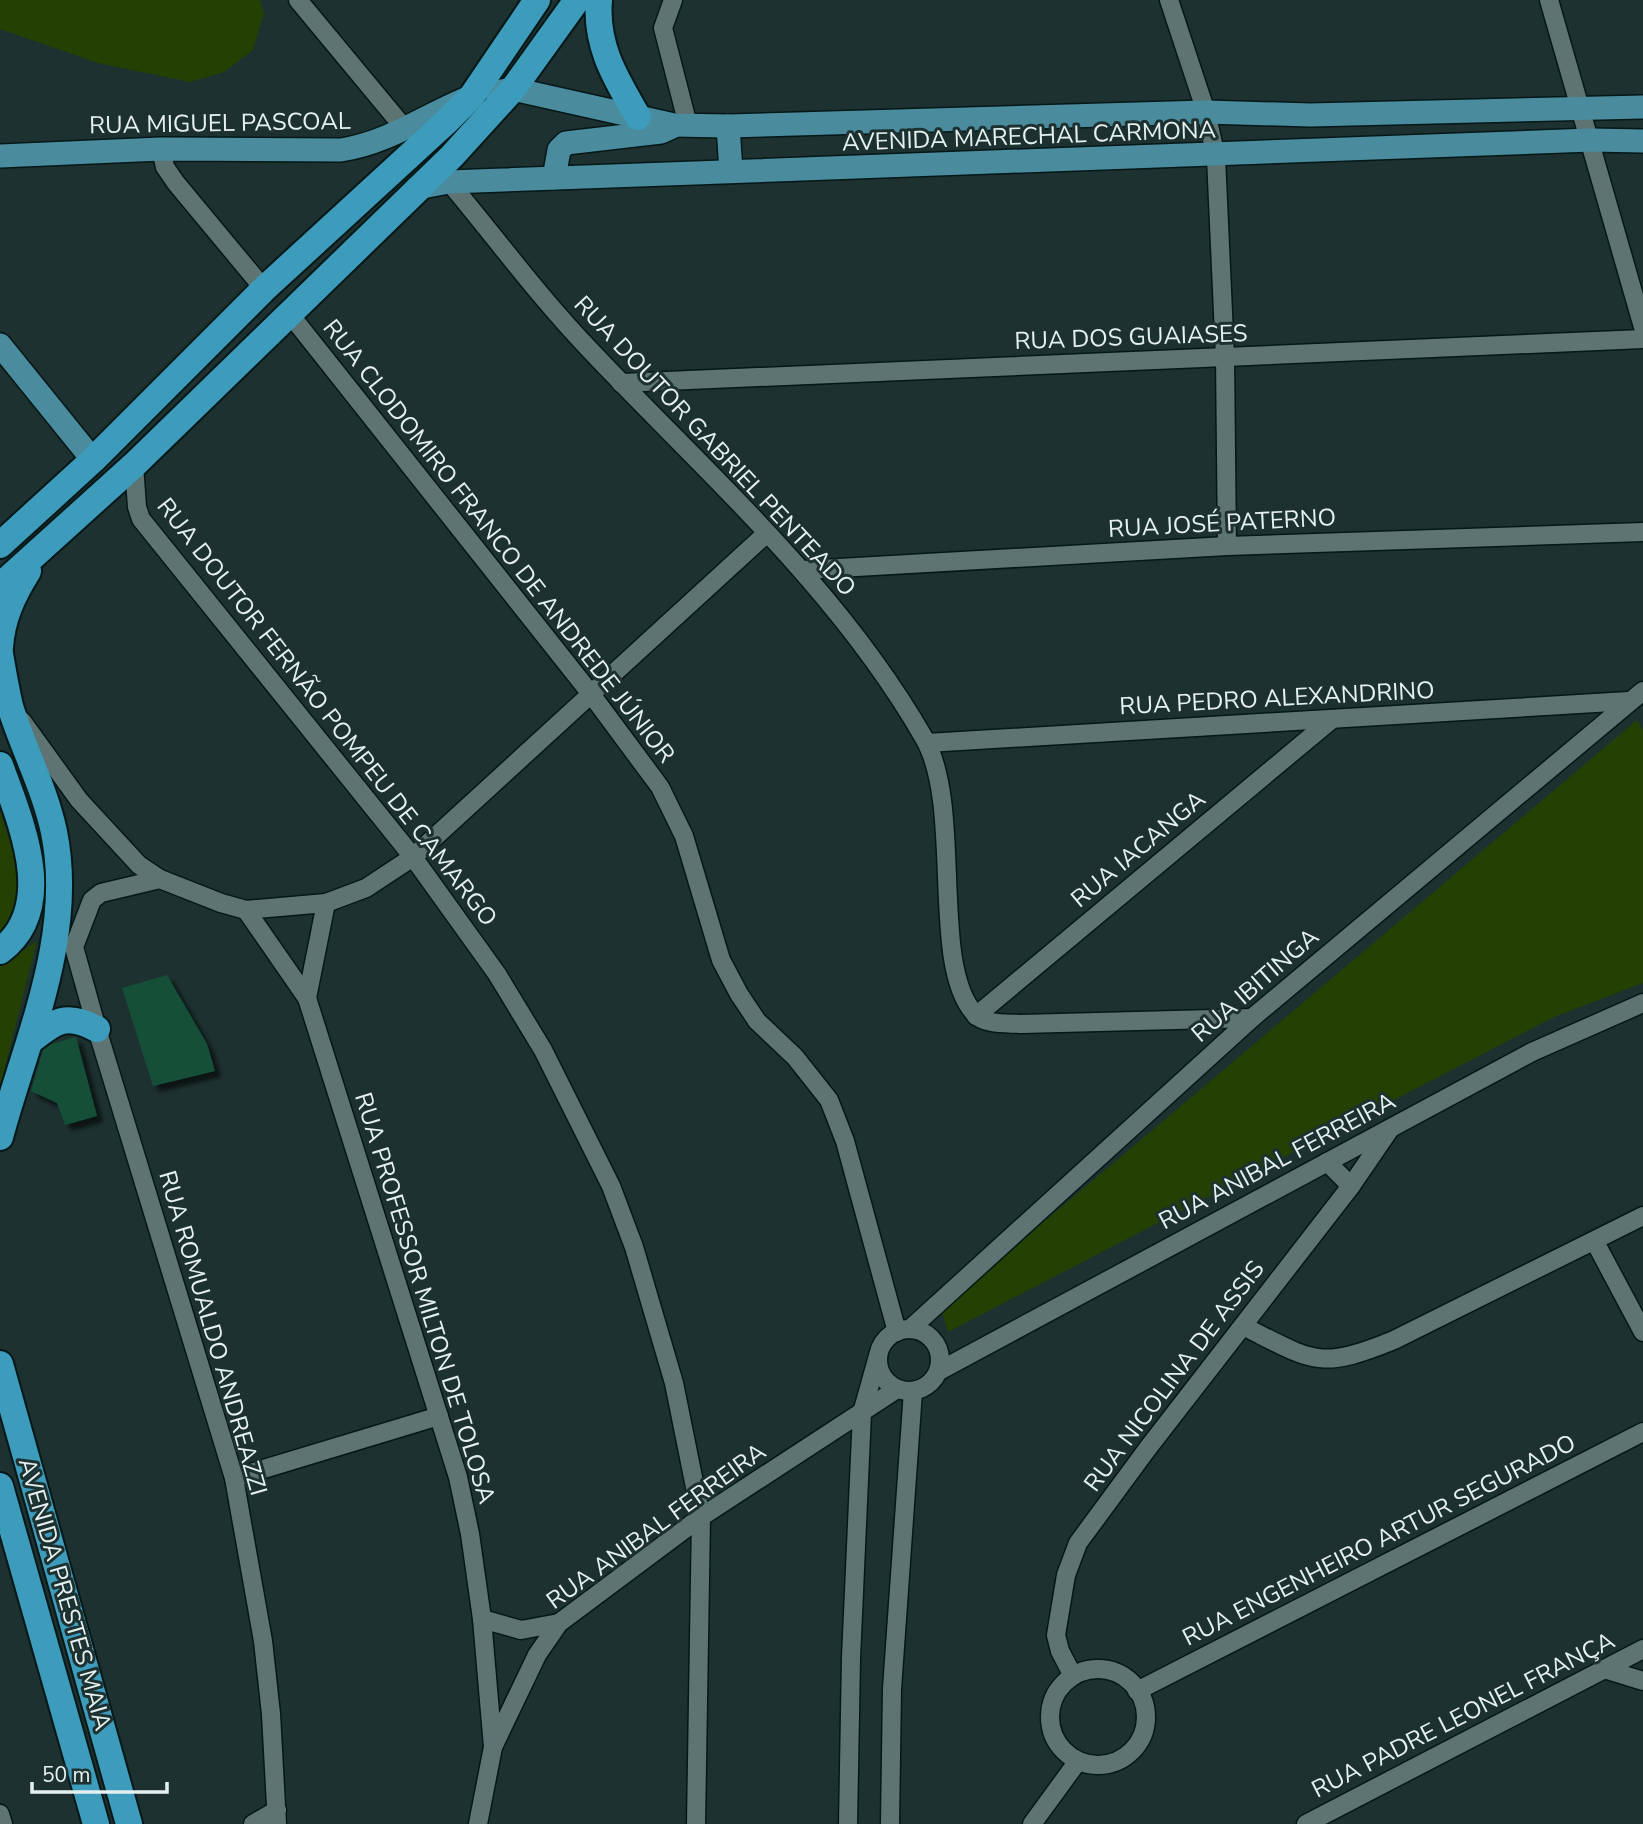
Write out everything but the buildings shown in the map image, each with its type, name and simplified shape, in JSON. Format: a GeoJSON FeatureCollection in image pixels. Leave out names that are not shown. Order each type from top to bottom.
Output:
{"type":"FeatureCollection","features":[{"type":"Feature","properties":{"kind":"highway"},"geometry":{"type":"LineString","coordinates":[[4,540],[93,460],[264,289],[424,144],[472,96],[537,0]]}},
{"type":"Feature","properties":{"kind":"highway"},"geometry":{"type":"LineString","coordinates":[[0,586],[39,554],[135,465],[417,188],[513,89],[578,0]]}},
{"type":"Feature","properties":{"kind":"highway"},"geometry":{"type":"LineString","coordinates":[[599,0],[597,22],[601,42],[612,73],[638,117]]}},
{"type":"Feature","properties":{"kind":"highway"},"geometry":{"type":"LineString","coordinates":[[0,647],[2,626],[13,595],[39,554]]}},
{"type":"Feature","properties":{"kind":"highway"},"geometry":{"type":"LineString","coordinates":[[0,654],[10,705],[53,829],[59,863],[61,903],[53,950],[30,1041],[0,1137]]}},
{"type":"Feature","properties":{"kind":"highway"},"geometry":{"type":"LineString","coordinates":[[0,765],[16,811],[32,892],[26,922],[0,951]]}},
{"type":"Feature","properties":{"kind":"highway"},"geometry":{"type":"LineString","coordinates":[[30,1041],[52,1024],[66,1019],[80,1020],[97,1029]]}},
{"type":"Feature","properties":{"kind":"highway","name":"AVENIDA PRESTES MAIA"},"geometry":{"type":"LineString","coordinates":[[0,1347],[3,1373],[130,1824]]}},
{"type":"Feature","properties":{"kind":"highway","name":"AVENIDA PRESTES MAIA"},"geometry":{"type":"LineString","coordinates":[[0,1486],[96,1824]]}},
{"type":"Feature","properties":{"kind":"highway"},"geometry":{"type":"LineString","coordinates":[[0,1506],[19,1558]]}},
{"type":"Feature","properties":{"kind":"highway"},"geometry":{"type":"LineString","coordinates":[[86,1787],[90,1824]]}},
{"type":"Feature","properties":{"kind":"main road","name":"AVENIDA MARECHAL CARMONA"},"geometry":{"type":"LineString","coordinates":[[472,96],[513,89],[681,125],[728,126],[1206,112],[1310,115],[1643,107]]}},
{"type":"Feature","properties":{"kind":"main road","name":"RUA MIGUEL PASCOAL"},"geometry":{"type":"LineString","coordinates":[[0,156],[160,149],[341,150],[370,146],[472,96]]}},
{"type":"Feature","properties":{"kind":"main road"},"geometry":{"type":"LineString","coordinates":[[554,178],[559,150],[566,143],[661,132],[681,125]]}},
{"type":"Feature","properties":{"kind":"main road"},"geometry":{"type":"LineString","coordinates":[[728,126],[731,171]]}},
{"type":"Feature","properties":{"kind":"main road","name":"AVENIDA MARECHAL CARMONA"},"geometry":{"type":"LineString","coordinates":[[417,188],[449,182],[731,171],[1216,157],[1591,140],[1643,141]]}},
{"type":"Feature","properties":{"kind":"main road"},"geometry":{"type":"LineString","coordinates":[[0,345],[93,460]]}},
{"type":"Feature","properties":{"kind":"street"},"geometry":{"type":"LineString","coordinates":[[298,0],[405,129]]}},
{"type":"Feature","properties":{"kind":"street"},"geometry":{"type":"LineString","coordinates":[[673,0],[663,28],[681,125]]}},
{"type":"Feature","properties":{"kind":"street"},"geometry":{"type":"LineString","coordinates":[[1169,0],[1206,112],[1216,157],[1225,357],[1227,546]]}},
{"type":"Feature","properties":{"kind":"street"},"geometry":{"type":"LineString","coordinates":[[1549,0],[1643,327]]}},
{"type":"Feature","properties":{"kind":"street"},"geometry":{"type":"LineString","coordinates":[[160,149],[166,167],[176,183],[264,289]]}},
{"type":"Feature","properties":{"kind":"street","name":"RUA DOUTOR GABRIEL PENTEADO"},"geometry":{"type":"LineString","coordinates":[[449,182],[558,317],[804,570],[873,655],[927,743],[945,820],[954,968],[966,1001],[976,1016]]}},
{"type":"Feature","properties":{"kind":"street","name":"RUA CLODOMIRO FRANCO DE ANDREDE JÚNIOR"},"geometry":{"type":"LineString","coordinates":[[289,313],[592,694],[660,787],[684,836],[721,960],[738,994],[757,1021],[795,1057],[829,1100],[845,1141],[903,1331]]}},
{"type":"Feature","properties":{"kind":"street","name":"RUA DOS GUAIASES"},"geometry":{"type":"LineString","coordinates":[[621,383],[1643,339]]}},
{"type":"Feature","properties":{"kind":"street","name":"RUA DOUTOR FERNÃO POMPEU DE CAMARGO"},"geometry":{"type":"LineString","coordinates":[[135,465],[137,508],[141,519],[414,857],[497,974],[544,1050],[611,1186],[634,1247],[674,1383],[701,1517],[696,1824]]}},
{"type":"Feature","properties":{"kind":"street"},"geometry":{"type":"LineString","coordinates":[[10,705],[79,800],[121,847],[160,879],[246,910],[326,903],[366,888],[414,857],[767,533]]}},
{"type":"Feature","properties":{"kind":"street","name":"RUA JOSÉ PATERNO"},"geometry":{"type":"LineString","coordinates":[[804,570],[1227,546],[1643,533]]}},
{"type":"Feature","properties":{"kind":"street","name":"RUA PEDRO ALEXANDRINO"},"geometry":{"type":"LineString","coordinates":[[927,743],[1331,720],[1636,696]]}},
{"type":"Feature","properties":{"kind":"street","name":"RUA IBITINGA"},"geometry":{"type":"LineString","coordinates":[[903,1331],[1252,1018],[1636,696]]}},
{"type":"Feature","properties":{"kind":"street","name":"RUA IACANGA"},"geometry":{"type":"LineString","coordinates":[[976,1016],[1331,720]]}},
{"type":"Feature","properties":{"kind":"street","name":"RUA ROMUALDO ANDREAZZI"},"geometry":{"type":"LineString","coordinates":[[160,879],[101,893],[92,900],[75,947],[97,1029],[234,1478],[263,1641],[277,1817]]}},
{"type":"Feature","properties":{"kind":"street","name":"RUA PROFESSOR MILTON DE TOLOSA"},"geometry":{"type":"LineString","coordinates":[[307,998],[326,903]]}},
{"type":"Feature","properties":{"kind":"street","name":"RUA PROFESSOR MILTON DE TOLOSA"},"geometry":{"type":"LineString","coordinates":[[246,910],[307,998],[439,1416],[468,1522],[482,1619],[493,1747],[478,1824]]}},
{"type":"Feature","properties":{"kind":"street","name":"RUA ANIBAL FERREIRA"},"geometry":{"type":"LineString","coordinates":[[493,1747],[537,1655],[559,1623],[701,1517],[862,1413],[905,1390],[929,1385],[939,1371],[1532,1052],[1643,1003]]}},
{"type":"Feature","properties":{"kind":"street"},"geometry":{"type":"LineString","coordinates":[[976,1016],[990,1022],[1021,1024],[1252,1018]]}},
{"type":"Feature","properties":{"kind":"street","name":"RUA NICOLINA DE ASSIS"},"geometry":{"type":"LineString","coordinates":[[1073,1676],[1060,1651],[1056,1634],[1061,1596],[1078,1544],[1148,1447],[1351,1186],[1392,1126]]}},
{"type":"Feature","properties":{"kind":"street"},"geometry":{"type":"LineString","coordinates":[[1327,1161],[1351,1186]]}},
{"type":"Feature","properties":{"kind":"street"},"geometry":{"type":"LineString","coordinates":[[1243,1326],[1314,1359],[1352,1357],[1595,1242],[1643,1216]]}},
{"type":"Feature","properties":{"kind":"street"},"geometry":{"type":"LineString","coordinates":[[1595,1242],[1643,1332]]}},
{"type":"Feature","properties":{"kind":"street"},"geometry":{"type":"LineString","coordinates":[[848,1824],[851,1658],[862,1413],[878,1356],[888,1337],[903,1331],[928,1335],[935,1343],[940,1361],[939,1371]]}},
{"type":"Feature","properties":{"kind":"street"},"geometry":{"type":"LineString","coordinates":[[878,1356],[882,1376],[905,1390],[892,1689],[890,1824]]}},
{"type":"Feature","properties":{"kind":"street"},"geometry":{"type":"LineString","coordinates":[[234,1478],[439,1416]]}},
{"type":"Feature","properties":{"kind":"street","name":"RUA ENGENHEIRO ARTUR SEGURADO"},"geometry":{"type":"LineString","coordinates":[[1138,1691],[1643,1432]]}},
{"type":"Feature","properties":{"kind":"street"},"geometry":{"type":"LineString","coordinates":[[482,1619],[521,1630],[559,1623]]}},
{"type":"Feature","properties":{"kind":"street","name":"RUA PADRE LEONEL FRANÇA"},"geometry":{"type":"LineString","coordinates":[[1306,1824],[1643,1649]]}},
{"type":"Feature","properties":{"kind":"street"},"geometry":{"type":"LineString","coordinates":[[1604,1669],[1643,1681]]}},
{"type":"Feature","properties":{"kind":"street"},"geometry":{"type":"LineString","coordinates":[[1088,1670],[1104,1670],[1119,1674],[1138,1691],[1146,1712],[1145,1728],[1139,1743],[1128,1755],[1114,1763],[1099,1766],[1078,1761],[1058,1745],[1051,1731],[1049,1715],[1053,1699],[1073,1676],[1088,1670]]}},
{"type":"Feature","properties":{"kind":"street"},"geometry":{"type":"LineString","coordinates":[[1032,1824],[1078,1761]]}},
{"type":"Feature","properties":{"kind":"street"},"geometry":{"type":"LineString","coordinates":[[0,1814],[2,1824]]}},
{"type":"Feature","properties":{"kind":"street"},"geometry":{"type":"LineString","coordinates":[[253,1824],[277,1817]]}},
{"type":"Feature","properties":{"kind":"green space"},"geometry":{"type":"Polygon","coordinates":[[[0,0],[260,0],[264,13],[253,50],[224,72],[190,82],[98,63],[0,29],[0,0]]]}},
{"type":"Feature","properties":{"kind":"green space"},"geometry":{"type":"Polygon","coordinates":[[[1637,720],[1643,731],[1643,983],[1554,1017],[948,1332],[941,1309],[1637,720]]]}},
{"type":"Feature","properties":{"kind":"green space"},"geometry":{"type":"Polygon","coordinates":[[[0,810],[18,874],[19,891],[11,920],[0,932],[0,810]]]}},
{"type":"Feature","properties":{"kind":"green space"},"geometry":{"type":"Polygon","coordinates":[[[37,941],[0,1087],[0,967],[37,941]]]}}]}
